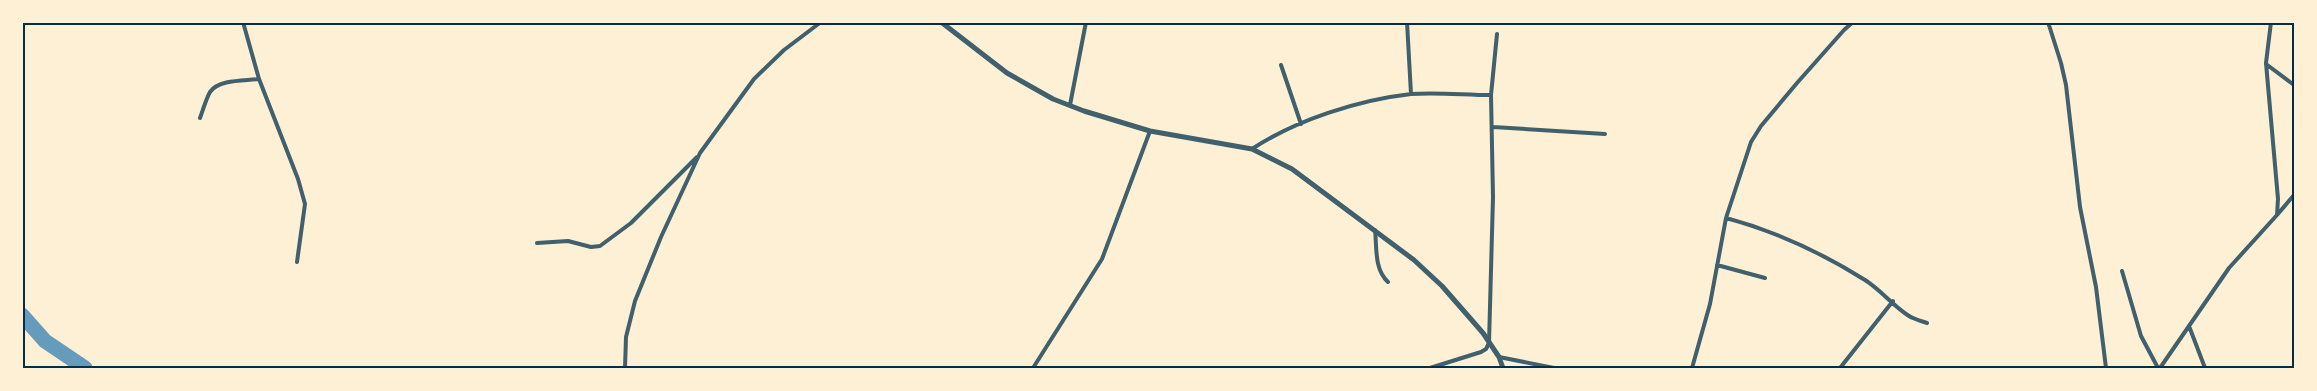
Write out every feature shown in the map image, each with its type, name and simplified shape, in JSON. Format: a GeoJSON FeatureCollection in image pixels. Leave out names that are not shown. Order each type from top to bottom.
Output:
{"type":"FeatureCollection","features":[{"type":"Feature","properties":{"kind":"street"},"geometry":{"type":"LineString","coordinates":[[243,22],[259,79],[298,179],[305,204],[298,262]]}},
{"type":"Feature","properties":{"kind":"street"},"geometry":{"type":"LineString","coordinates":[[537,243],[568,241],[591,247],[600,246],[632,223],[700,154],[754,79],[784,50],[821,22]]}},
{"type":"Feature","properties":{"kind":"street"},"geometry":{"type":"LineString","coordinates":[[941,22],[1021,82],[1070,105],[1150,131],[1252,149],[1292,170],[1414,260],[1442,286],[1483,333],[1499,357],[1503,368]]}},
{"type":"Feature","properties":{"kind":"street"},"geometry":{"type":"LineString","coordinates":[[1070,105],[1086,22]]}},
{"type":"Feature","properties":{"kind":"street"},"geometry":{"type":"LineString","coordinates":[[1407,22],[1411,94]]}},
{"type":"Feature","properties":{"kind":"street"},"geometry":{"type":"LineString","coordinates":[[1692,368],[1710,304],[1726,218],[1751,142],[1761,126],[1853,22]]}},
{"type":"Feature","properties":{"kind":"street"},"geometry":{"type":"LineString","coordinates":[[2048,22],[2062,63],[2066,85],[2080,207],[2096,287],[2106,368]]}},
{"type":"Feature","properties":{"kind":"street"},"geometry":{"type":"LineString","coordinates":[[2271,22],[2266,64],[2278,215]]}},
{"type":"Feature","properties":{"kind":"street"},"geometry":{"type":"LineString","coordinates":[[1430,368],[1481,352],[1486,349],[1489,343],[1493,127],[1491,95],[1497,34]]}},
{"type":"Feature","properties":{"kind":"street"},"geometry":{"type":"LineString","coordinates":[[2266,64],[2294,85]]}},
{"type":"Feature","properties":{"kind":"street"},"geometry":{"type":"LineString","coordinates":[[1281,65],[1302,124]]}},
{"type":"Feature","properties":{"kind":"street"},"geometry":{"type":"LineString","coordinates":[[200,118],[210,93],[214,88],[226,83],[259,79]]}},
{"type":"Feature","properties":{"kind":"street"},"geometry":{"type":"LineString","coordinates":[[1252,149],[1268,139],[1332,112],[1411,94],[1491,95]]}},
{"type":"Feature","properties":{"kind":"street"},"geometry":{"type":"LineString","coordinates":[[1493,127],[1605,134]]}},
{"type":"Feature","properties":{"kind":"street"},"geometry":{"type":"LineString","coordinates":[[1034,368],[1102,259],[1150,131]]}},
{"type":"Feature","properties":{"kind":"street"},"geometry":{"type":"LineString","coordinates":[[625,368],[626,337],[635,301],[672,212],[700,154]]}},
{"type":"Feature","properties":{"kind":"street"},"geometry":{"type":"LineString","coordinates":[[2122,272],[2140,336],[2159,368],[2229,268],[2294,196]]}},
{"type":"Feature","properties":{"kind":"street"},"geometry":{"type":"LineString","coordinates":[[1726,218],[1752,225],[1821,255],[1867,281],[1909,316],[1926,323]]}},
{"type":"Feature","properties":{"kind":"street"},"geometry":{"type":"LineString","coordinates":[[1375,230],[1378,267],[1382,276],[1388,282]]}},
{"type":"Feature","properties":{"kind":"street"},"geometry":{"type":"LineString","coordinates":[[1717,265],[1765,278]]}},
{"type":"Feature","properties":{"kind":"street"},"geometry":{"type":"LineString","coordinates":[[1840,368],[1892,301]]}},
{"type":"Feature","properties":{"kind":"street"},"geometry":{"type":"LineString","coordinates":[[2189,326],[2204,368]]}},
{"type":"Feature","properties":{"kind":"street"},"geometry":{"type":"LineString","coordinates":[[1499,357],[1554,368]]}},
{"type":"Feature","properties":{"kind":"waterway"},"geometry":{"type":"LineString","coordinates":[[22,315],[45,341],[85,368]]}}]}
